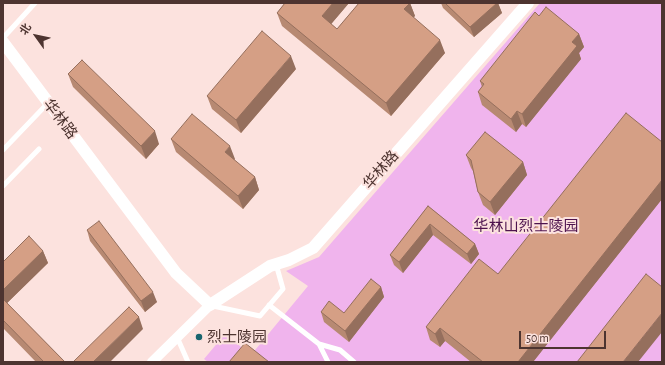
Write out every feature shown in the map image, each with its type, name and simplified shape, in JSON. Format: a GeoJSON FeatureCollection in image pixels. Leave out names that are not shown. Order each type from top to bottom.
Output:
{"type":"FeatureCollection","features":[{"type":"Feature","properties":{"kind":"street","name":"华林路"},"geometry":{"type":"LineString","coordinates":[[152,362],[210,305],[270,266],[303,254],[317,243],[528,3]]}},
{"type":"Feature","properties":{"kind":"street","name":"华林路"},"geometry":{"type":"LineString","coordinates":[[3,42],[176,274],[210,305]]}},
{"type":"Feature","properties":{"kind":"lane"},"geometry":{"type":"LineString","coordinates":[[3,38],[34,3]]}},
{"type":"Feature","properties":{"kind":"lane"},"geometry":{"type":"LineString","coordinates":[[3,150],[48,103]]}},
{"type":"Feature","properties":{"kind":"lane"},"geometry":{"type":"LineString","coordinates":[[3,186],[39,149]]}},
{"type":"Feature","properties":{"kind":"lane"},"geometry":{"type":"LineString","coordinates":[[210,305],[260,316],[283,289],[276,264]]}},
{"type":"Feature","properties":{"kind":"lane"},"geometry":{"type":"LineString","coordinates":[[269,305],[319,344],[340,350],[354,362]]}},
{"type":"Feature","properties":{"kind":"lane"},"geometry":{"type":"LineString","coordinates":[[177,338],[188,362]]}},
{"type":"Feature","properties":{"kind":"lane"},"geometry":{"type":"LineString","coordinates":[[319,344],[328,362]]}},
{"type":"Feature","properties":{"kind":"green space","name":"华林山烈士陵园"},"geometry":{"type":"Polygon","coordinates":[[[540,3],[662,3],[662,362],[208,362],[204,359],[225,334],[251,355],[308,286],[286,271],[319,257],[540,3]]]}},
{"type":"Feature","properties":{"kind":"building"},"geometry":{"type":"Polygon","coordinates":[[[285,3],[333,3],[322,16],[337,29],[359,3],[410,3],[404,9],[440,40],[386,103],[277,13],[285,3]]]}},
{"type":"Feature","properties":{"kind":"building"},"geometry":{"type":"Polygon","coordinates":[[[445,3],[497,3],[470,27],[445,3]]]}},
{"type":"Feature","properties":{"kind":"building"},"geometry":{"type":"Polygon","coordinates":[[[546,7],[579,34],[572,42],[577,46],[522,114],[517,111],[511,119],[478,92],[484,84],[480,81],[535,12],[539,16],[546,7]]]}},
{"type":"Feature","properties":{"kind":"building"},"geometry":{"type":"Polygon","coordinates":[[[262,31],[291,56],[236,120],[207,96],[262,31]]]}},
{"type":"Feature","properties":{"kind":"building"},"geometry":{"type":"Polygon","coordinates":[[[82,60],[155,131],[141,146],[68,74],[82,60]]]}},
{"type":"Feature","properties":{"kind":"building"},"geometry":{"type":"Polygon","coordinates":[[[626,113],[662,142],[662,180],[518,362],[483,362],[440,328],[435,334],[426,327],[479,259],[498,274],[626,113]]]}},
{"type":"Feature","properties":{"kind":"building"},"geometry":{"type":"Polygon","coordinates":[[[192,114],[230,146],[225,152],[255,177],[238,196],[171,139],[192,114]]]}},
{"type":"Feature","properties":{"kind":"building"},"geometry":{"type":"Polygon","coordinates":[[[485,132],[523,162],[490,202],[478,192],[471,160],[466,155],[485,132]]]}},
{"type":"Feature","properties":{"kind":"building"},"geometry":{"type":"Polygon","coordinates":[[[428,206],[475,244],[467,254],[430,224],[399,262],[390,255],[428,206]]]}},
{"type":"Feature","properties":{"kind":"building"},"geometry":{"type":"Polygon","coordinates":[[[99,221],[153,292],[141,301],[87,230],[99,221]]]}},
{"type":"Feature","properties":{"kind":"building"},"geometry":{"type":"Polygon","coordinates":[[[29,236],[43,251],[3,290],[3,262],[29,236]]]}},
{"type":"Feature","properties":{"kind":"building"},"geometry":{"type":"Polygon","coordinates":[[[646,274],[662,287],[662,313],[623,362],[577,362],[646,274]]]}},
{"type":"Feature","properties":{"kind":"building"},"geometry":{"type":"Polygon","coordinates":[[[371,279],[381,287],[345,331],[321,312],[329,301],[344,313],[371,279]]]}},
{"type":"Feature","properties":{"kind":"building"},"geometry":{"type":"Polygon","coordinates":[[[3,299],[65,362],[44,362],[3,320],[3,299]]]}},
{"type":"Feature","properties":{"kind":"building"},"geometry":{"type":"Polygon","coordinates":[[[129,307],[139,317],[93,362],[73,362],[129,307]]]}},
{"type":"Feature","properties":{"kind":"building"},"geometry":{"type":"Polygon","coordinates":[[[245,343],[269,362],[229,362],[245,343]]]}},
{"type":"Feature","properties":{"kind":"place","name":"烈士陵园"},"geometry":{"type":"Point","coordinates":[199,337]}}]}
